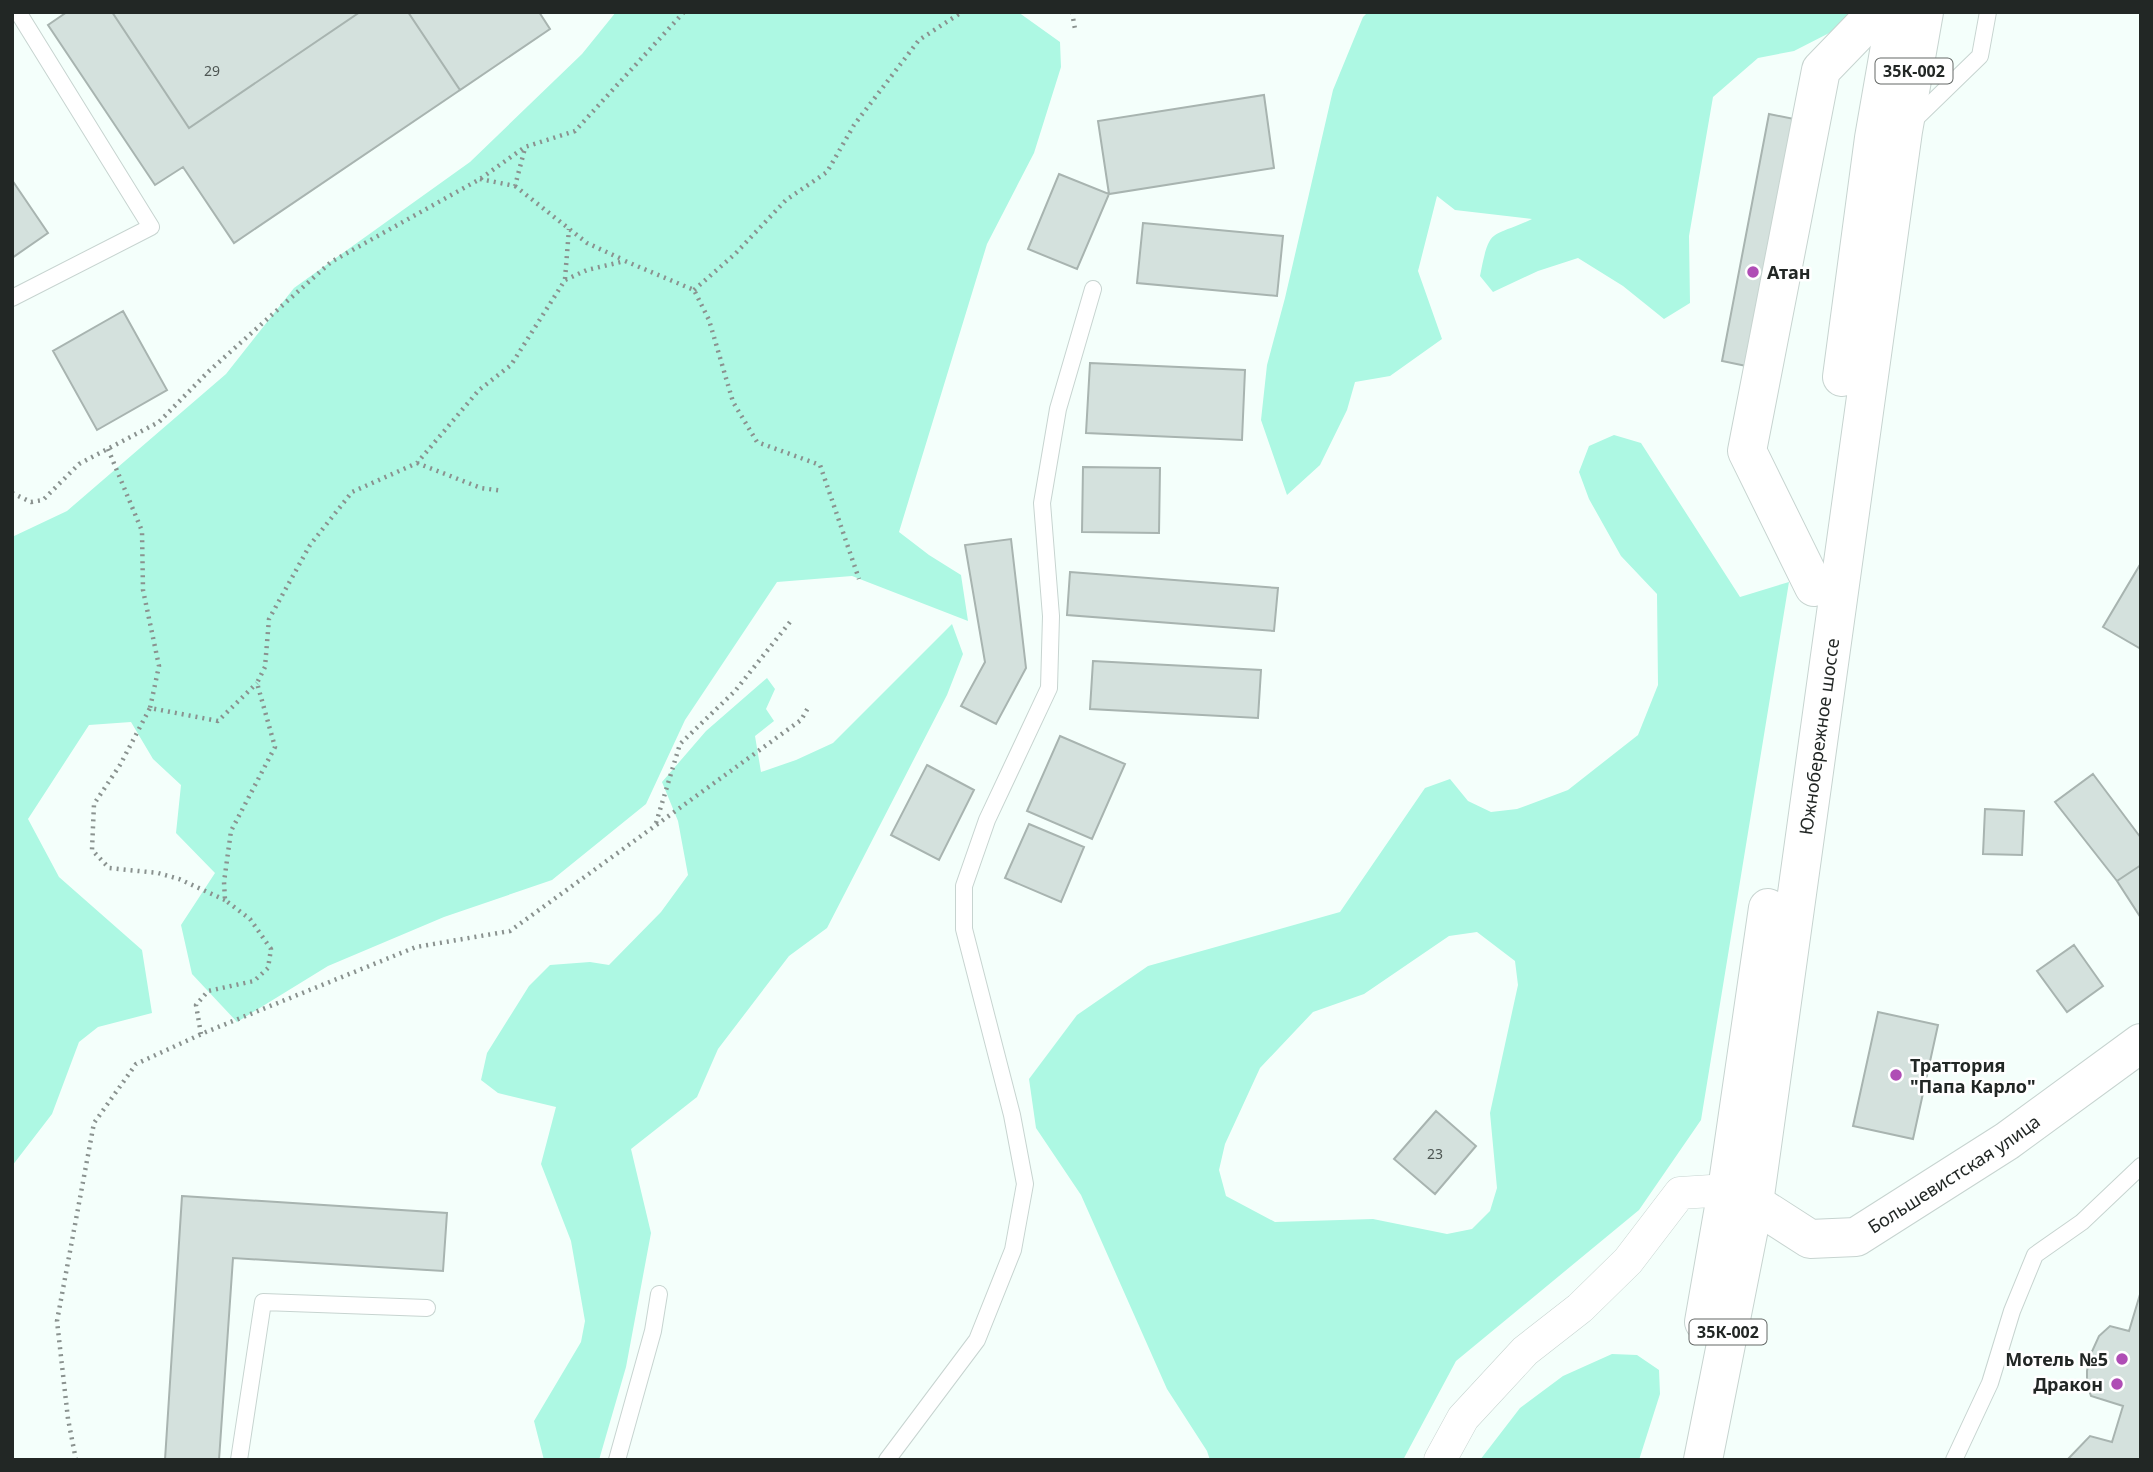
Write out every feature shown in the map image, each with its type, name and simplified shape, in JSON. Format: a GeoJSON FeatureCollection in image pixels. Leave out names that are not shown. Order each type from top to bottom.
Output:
{"type":"FeatureCollection","features":[{"type":"Feature","properties":{"kind":"main road"},"geometry":{"type":"LineString","coordinates":[[1814,586],[1747,451],[1821,69],[1877,12]]}},
{"type":"Feature","properties":{"kind":"main road","name":"Южнобережное шоссе"},"geometry":{"type":"LineString","coordinates":[[1679,1460],[1740,1197],[1814,586],[1874,138],[1896,12]]}},
{"type":"Feature","properties":{"kind":"main road","name":"Южнобережное шоссе"},"geometry":{"type":"LineString","coordinates":[[1703,1460],[1740,1197],[1903,131],[1924,12]]}},
{"type":"Feature","properties":{"kind":"main road","name":"Большевистская улица"},"geometry":{"type":"LineString","coordinates":[[1740,1197],[1810,1239],[1856,1237],[2007,1141],[2141,1043]]}},
{"type":"Feature","properties":{"kind":"street"},"geometry":{"type":"LineString","coordinates":[[1440,1460],[1463,1418],[1525,1351],[1580,1308],[1628,1261],[1680,1193],[1740,1197]]}},
{"type":"Feature","properties":{"kind":"lane"},"geometry":{"type":"LineString","coordinates":[[12,298],[151,227],[18,12]]}},
{"type":"Feature","properties":{"kind":"lane"},"geometry":{"type":"LineString","coordinates":[[1903,131],[1980,56],[1988,12]]}},
{"type":"Feature","properties":{"kind":"lane"},"geometry":{"type":"LineString","coordinates":[[887,1460],[977,1340],[1013,1250],[1025,1184],[1012,1115],[964,929],[964,886],[987,820],[1049,688],[1051,616],[1042,503],[1058,410],[1093,289]]}},
{"type":"Feature","properties":{"kind":"lane"},"geometry":{"type":"LineString","coordinates":[[1954,1460],[1990,1382],[2011,1311],[2035,1255],[2082,1222],[2141,1166]]}},
{"type":"Feature","properties":{"kind":"lane"},"geometry":{"type":"LineString","coordinates":[[617,1460],[653,1331],[659,1294]]}},
{"type":"Feature","properties":{"kind":"lane"},"geometry":{"type":"LineString","coordinates":[[239,1460],[263,1302],[427,1308]]}},
{"type":"Feature","properties":{"kind":"path"},"geometry":{"type":"LineString","coordinates":[[12,492],[31,502],[43,500],[79,464],[159,422],[209,371],[331,262],[481,179],[525,147],[575,131],[684,12]]}},
{"type":"Feature","properties":{"kind":"path"},"geometry":{"type":"LineString","coordinates":[[694,290],[735,254],[786,200],[827,172],[854,125],[919,40],[962,12]]}},
{"type":"Feature","properties":{"kind":"path"},"geometry":{"type":"LineString","coordinates":[[1072,12],[1075,29]]}},
{"type":"Feature","properties":{"kind":"path"},"geometry":{"type":"LineString","coordinates":[[515,186],[525,147]]}},
{"type":"Feature","properties":{"kind":"path"},"geometry":{"type":"LineString","coordinates":[[481,179],[515,186],[587,243],[694,290],[709,320],[733,402],[757,442],[820,465],[859,579]]}},
{"type":"Feature","properties":{"kind":"path"},"geometry":{"type":"LineString","coordinates":[[150,708],[218,721],[257,682],[265,667],[269,619],[310,545],[352,492],[417,463],[479,390],[511,365],[565,280],[569,228]]}},
{"type":"Feature","properties":{"kind":"path"},"geometry":{"type":"LineString","coordinates":[[565,280],[587,270],[625,261]]}},
{"type":"Feature","properties":{"kind":"path"},"geometry":{"type":"LineString","coordinates":[[108,449],[142,531],[143,590],[159,666],[150,708],[120,765],[94,804],[92,850],[109,868],[158,873],[179,879],[225,900],[250,919],[271,949],[268,968],[254,981],[208,991],[196,1005],[201,1034]]}},
{"type":"Feature","properties":{"kind":"path"},"geometry":{"type":"LineString","coordinates":[[417,463],[481,488],[503,491]]}},
{"type":"Feature","properties":{"kind":"path"},"geometry":{"type":"LineString","coordinates":[[656,824],[680,744],[735,691],[790,622]]}},
{"type":"Feature","properties":{"kind":"path"},"geometry":{"type":"LineString","coordinates":[[225,900],[231,831],[275,747],[257,682]]}},
{"type":"Feature","properties":{"kind":"path"},"geometry":{"type":"LineString","coordinates":[[76,1460],[68,1419],[57,1321],[94,1123],[136,1064],[201,1034],[416,947],[510,931],[801,720],[808,708]]}},
{"type":"Feature","properties":{"kind":"green space"},"geometry":{"type":"Polygon","coordinates":[[[616,12],[1018,12],[1060,42],[1061,67],[1034,153],[987,244],[899,532],[961,575],[968,621],[852,576],[777,582],[685,720],[646,804],[552,880],[444,917],[328,966],[237,1022],[192,974],[181,925],[215,873],[176,833],[181,785],[153,759],[131,722],[89,725],[28,819],[59,877],[142,950],[152,1013],[98,1027],[79,1042],[52,1114],[12,1166],[12,537],[67,511],[226,374],[294,288],[470,162],[582,54],[616,12]]]}},
{"type":"Feature","properties":{"kind":"green space"},"geometry":{"type":"Polygon","coordinates":[[[1368,12],[1856,12],[1839,28],[1794,51],[1758,58],[1713,97],[1689,236],[1690,303],[1664,319],[1623,286],[1578,258],[1538,271],[1493,292],[1480,276],[1486,248],[1500,232],[1532,219],[1455,210],[1437,196],[1418,271],[1442,339],[1390,376],[1355,382],[1347,410],[1320,465],[1287,495],[1261,420],[1267,365],[1333,90],[1363,17],[1368,12]]]}},
{"type":"Feature","properties":{"kind":"green space"},"geometry":{"type":"Polygon","coordinates":[[[1614,435],[1641,443],[1740,597],[1789,582],[1701,1120],[1639,1210],[1456,1361],[1403,1460],[1210,1460],[1167,1389],[1081,1195],[1036,1128],[1029,1079],[1077,1015],[1148,966],[1340,912],[1425,788],[1450,779],[1468,801],[1491,812],[1517,809],[1568,790],[1638,735],[1658,685],[1657,594],[1621,556],[1589,499],[1579,472],[1589,446],[1614,435]],[[1477,932],[1449,936],[1364,994],[1313,1012],[1260,1068],[1225,1144],[1219,1170],[1226,1196],[1275,1222],[1373,1219],[1447,1234],[1472,1229],[1490,1211],[1497,1188],[1490,1113],[1518,985],[1515,961],[1477,932]]]}},
{"type":"Feature","properties":{"kind":"green space"},"geometry":{"type":"Polygon","coordinates":[[[952,624],[963,654],[947,695],[827,928],[789,956],[718,1049],[697,1097],[631,1149],[651,1233],[626,1367],[599,1460],[544,1460],[534,1421],[581,1342],[585,1321],[571,1241],[541,1164],[556,1107],[498,1093],[481,1080],[487,1053],[529,986],[550,965],[590,962],[609,965],[661,912],[688,875],[678,821],[662,782],[706,731],[767,678],[775,689],[766,709],[774,721],[755,736],[761,772],[796,760],[833,743],[952,624]]]}},
{"type":"Feature","properties":{"kind":"green space"},"geometry":{"type":"Polygon","coordinates":[[[1612,1354],[1637,1355],[1659,1370],[1660,1394],[1639,1460],[1480,1460],[1520,1408],[1563,1376],[1612,1354]]]}},
{"type":"Feature","properties":{"kind":"building"},"geometry":{"type":"Polygon","coordinates":[[[67,12],[112,12],[189,128],[360,12],[408,12],[460,90],[234,243],[183,167],[155,185],[48,25],[67,12]]]}},
{"type":"Feature","properties":{"kind":"building"},"geometry":{"type":"Polygon","coordinates":[[[112,12],[360,12],[189,128],[112,12]]]}},
{"type":"Feature","properties":{"kind":"building"},"geometry":{"type":"Polygon","coordinates":[[[408,12],[539,12],[550,29],[460,90],[408,12]]]}},
{"type":"Feature","properties":{"kind":"building"},"geometry":{"type":"Polygon","coordinates":[[[1264,95],[1274,168],[1109,194],[1098,121],[1264,95]]]}},
{"type":"Feature","properties":{"kind":"building"},"geometry":{"type":"Polygon","coordinates":[[[1769,114],[1804,121],[1756,368],[1722,361],[1769,114]]]}},
{"type":"Feature","properties":{"kind":"building"},"geometry":{"type":"Polygon","coordinates":[[[1059,174],[1109,194],[1077,269],[1028,249],[1059,174]]]}},
{"type":"Feature","properties":{"kind":"building"},"geometry":{"type":"Polygon","coordinates":[[[12,180],[48,233],[12,258],[12,180]]]}},
{"type":"Feature","properties":{"kind":"building"},"geometry":{"type":"Polygon","coordinates":[[[1143,223],[1283,236],[1277,296],[1137,283],[1143,223]]]}},
{"type":"Feature","properties":{"kind":"building"},"geometry":{"type":"Polygon","coordinates":[[[123,311],[167,390],[97,430],[53,351],[123,311]]]}},
{"type":"Feature","properties":{"kind":"building"},"geometry":{"type":"Polygon","coordinates":[[[1090,363],[1245,370],[1242,440],[1086,433],[1090,363]]]}},
{"type":"Feature","properties":{"kind":"building"},"geometry":{"type":"Polygon","coordinates":[[[1083,467],[1160,468],[1159,533],[1082,532],[1083,467]]]}},
{"type":"Feature","properties":{"kind":"building"},"geometry":{"type":"Polygon","coordinates":[[[1011,539],[1026,668],[996,724],[961,706],[985,662],[965,545],[1011,539]]]}},
{"type":"Feature","properties":{"kind":"building"},"geometry":{"type":"Polygon","coordinates":[[[2141,563],[2141,649],[2103,627],[2141,563]]]}},
{"type":"Feature","properties":{"kind":"building"},"geometry":{"type":"Polygon","coordinates":[[[1070,572],[1278,588],[1274,631],[1067,615],[1070,572]]]}},
{"type":"Feature","properties":{"kind":"building"},"geometry":{"type":"Polygon","coordinates":[[[1093,661],[1261,670],[1258,718],[1090,709],[1093,661]]]}},
{"type":"Feature","properties":{"kind":"building"},"geometry":{"type":"Polygon","coordinates":[[[1060,736],[1125,764],[1092,839],[1027,811],[1060,736]]]}},
{"type":"Feature","properties":{"kind":"building"},"geometry":{"type":"Polygon","coordinates":[[[927,765],[974,790],[939,860],[891,835],[927,765]]]}},
{"type":"Feature","properties":{"kind":"building"},"geometry":{"type":"Polygon","coordinates":[[[2093,774],[2141,838],[2141,865],[2117,881],[2055,802],[2093,774]]]}},
{"type":"Feature","properties":{"kind":"building"},"geometry":{"type":"Polygon","coordinates":[[[1985,809],[2024,811],[2022,855],[1983,854],[1985,809]]]}},
{"type":"Feature","properties":{"kind":"building"},"geometry":{"type":"Polygon","coordinates":[[[1029,824],[1084,847],[1061,902],[1005,878],[1029,824]]]}},
{"type":"Feature","properties":{"kind":"building"},"geometry":{"type":"Polygon","coordinates":[[[2141,865],[2141,918],[2117,881],[2141,865]]]}},
{"type":"Feature","properties":{"kind":"building"},"geometry":{"type":"Polygon","coordinates":[[[2074,945],[2103,986],[2067,1012],[2037,971],[2074,945]]]}},
{"type":"Feature","properties":{"kind":"building","name":"Траттория \"Папа Карло\""},"geometry":{"type":"Polygon","coordinates":[[[1878,1012],[1938,1025],[1913,1139],[1853,1126],[1878,1012]]]}},
{"type":"Feature","properties":{"kind":"building"},"geometry":{"type":"Polygon","coordinates":[[[1436,1111],[1476,1146],[1435,1194],[1394,1159],[1436,1111]]]}},
{"type":"Feature","properties":{"kind":"building"},"geometry":{"type":"Polygon","coordinates":[[[182,1196],[447,1213],[443,1271],[233,1258],[219,1460],[165,1460],[182,1196]]]}},
{"type":"Feature","properties":{"kind":"building"},"geometry":{"type":"Polygon","coordinates":[[[2141,1291],[2141,1460],[2067,1460],[2090,1436],[2112,1442],[2123,1406],[2091,1396],[2087,1384],[2089,1358],[2099,1336],[2110,1326],[2129,1331],[2141,1291]]]}},
{"type":"Feature","properties":{"kind":"place","name":"Атан"},"geometry":{"type":"Point","coordinates":[1753,272]}},
{"type":"Feature","properties":{"kind":"place","name":"Траттория \"Папа Карло\""},"geometry":{"type":"Point","coordinates":[1896,1075]}},
{"type":"Feature","properties":{"kind":"place","name":"Мотель №5"},"geometry":{"type":"Point","coordinates":[2122,1359]}},
{"type":"Feature","properties":{"kind":"place","name":"Дракон"},"geometry":{"type":"Point","coordinates":[2117,1384]}}]}
